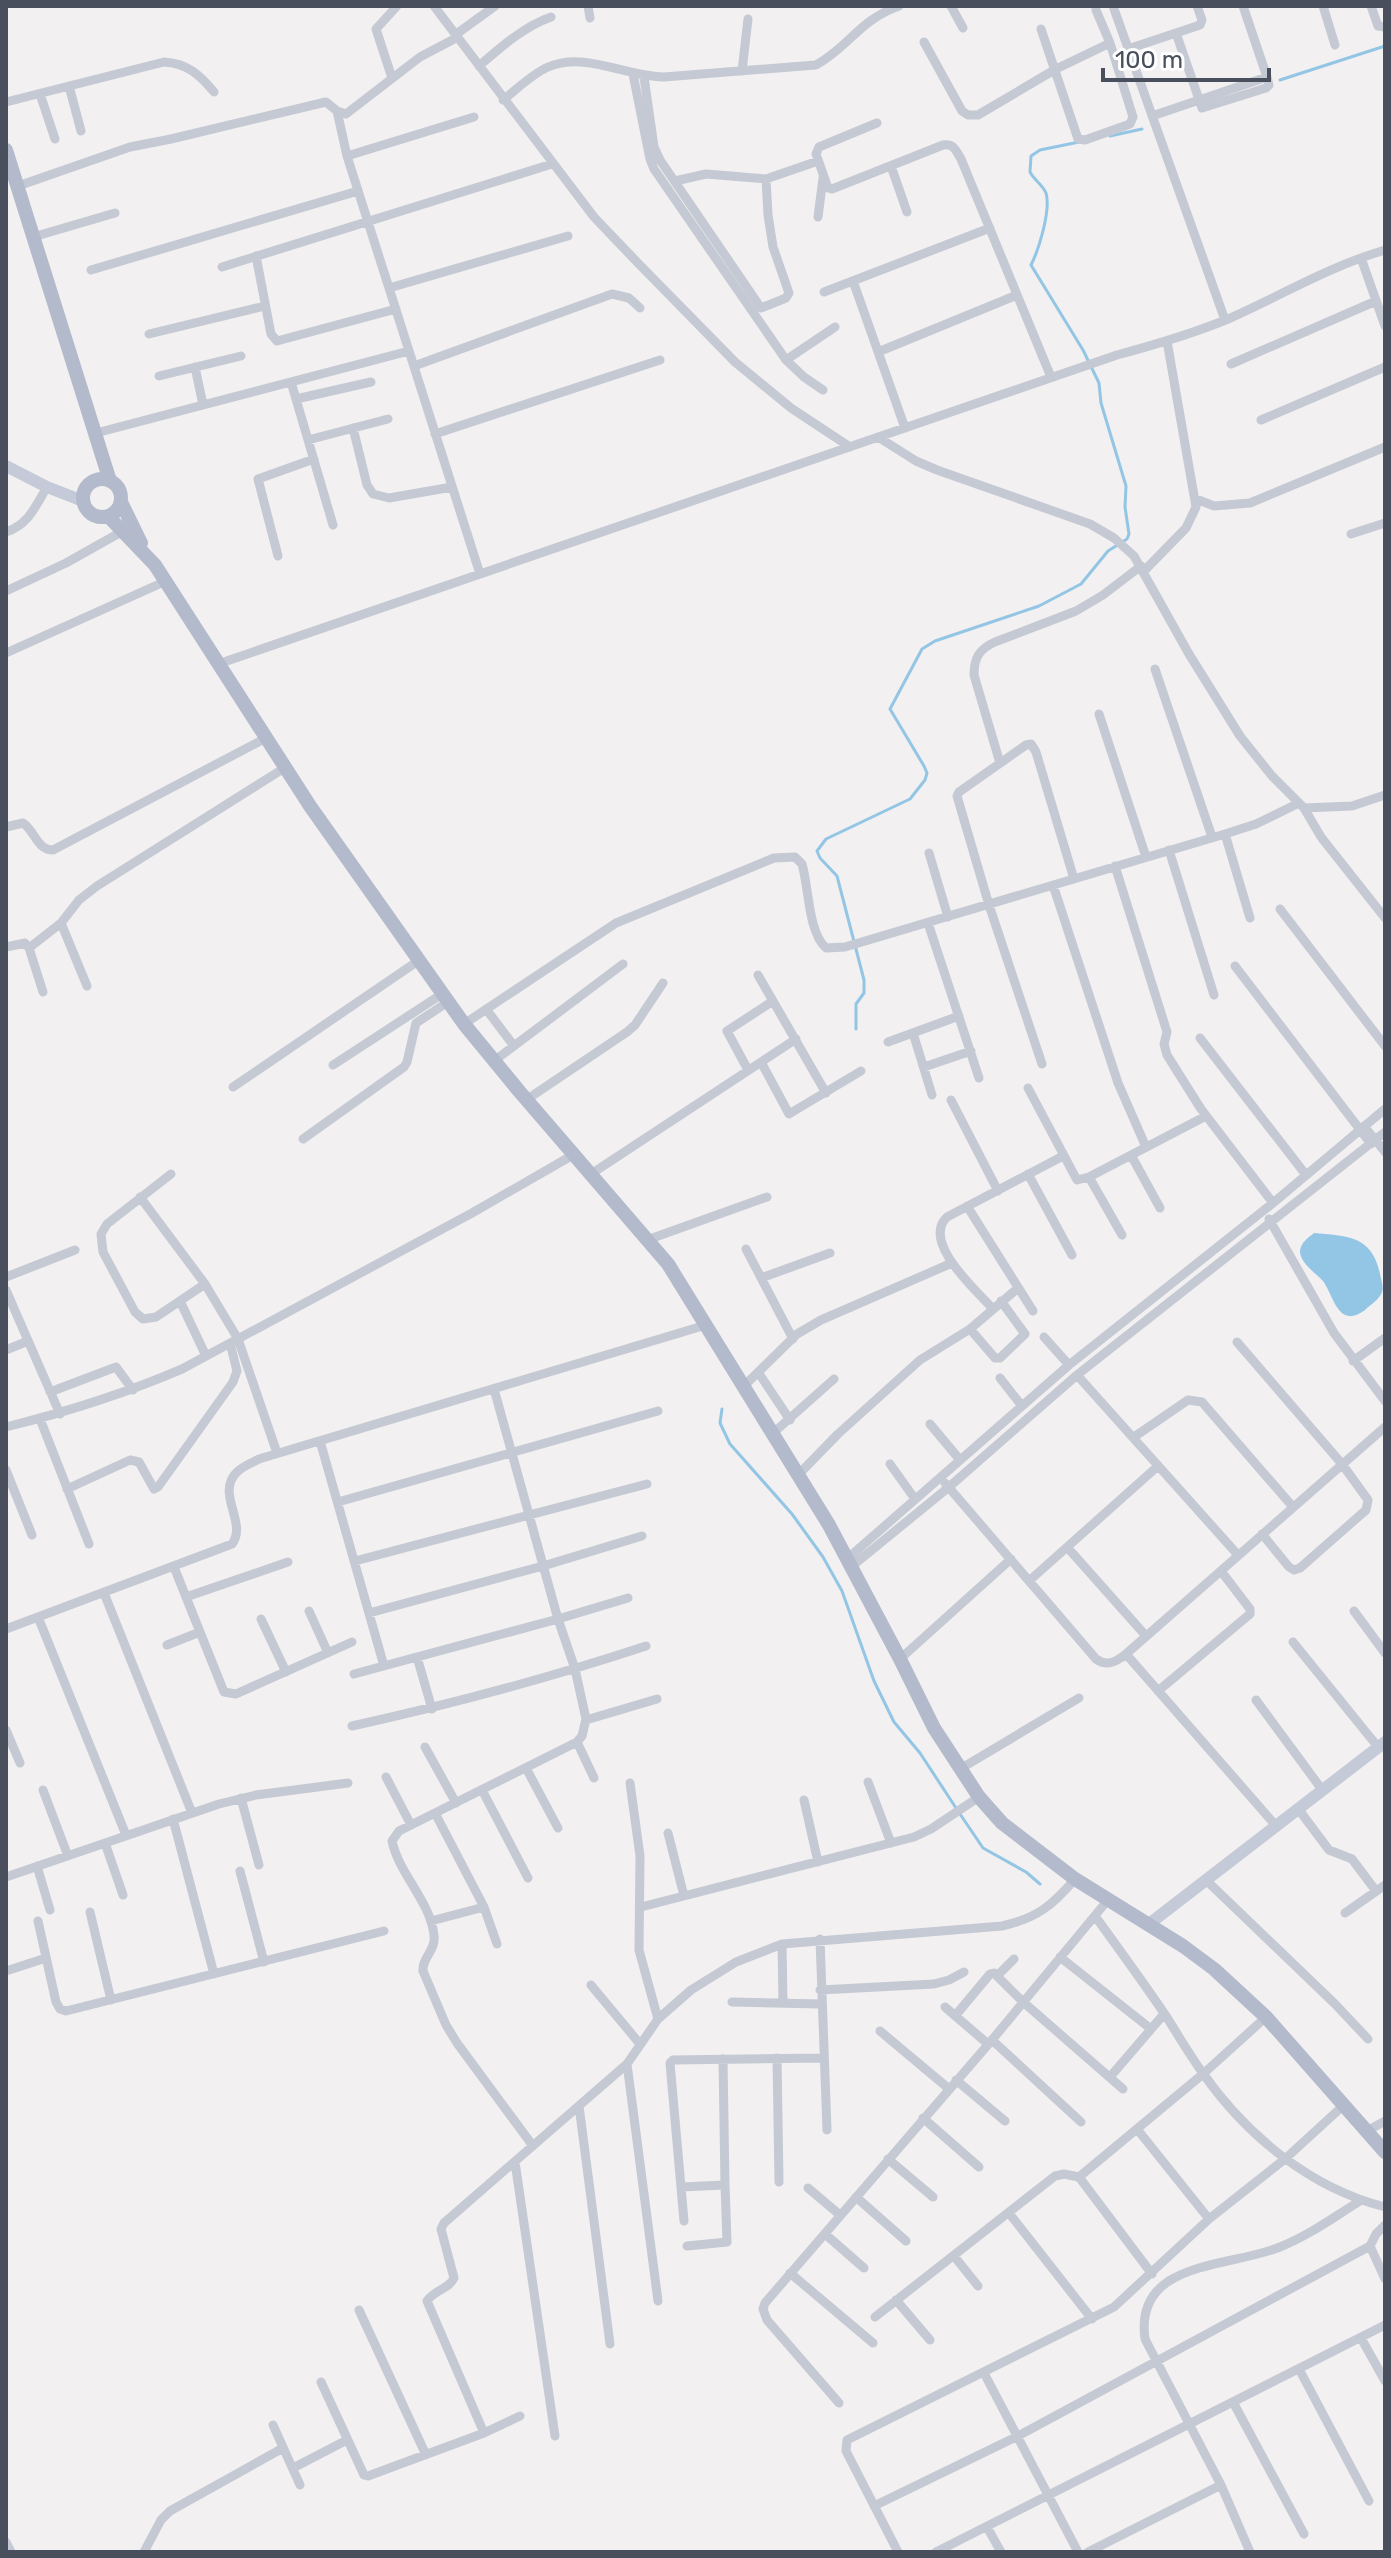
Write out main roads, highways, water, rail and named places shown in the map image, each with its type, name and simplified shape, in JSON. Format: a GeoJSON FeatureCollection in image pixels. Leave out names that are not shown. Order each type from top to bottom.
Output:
{"type":"FeatureCollection","features":[{"type":"Feature","properties":{"kind":"main road"},"geometry":{"type":"LineString","coordinates":[[6,150],[110,481]]}},
{"type":"Feature","properties":{"kind":"main road"},"geometry":{"type":"LineString","coordinates":[[121,502],[117,511],[108,516],[95,516],[85,508],[83,495],[88,485],[99,479],[110,481],[120,490],[121,502],[147,554],[266,738],[418,961],[526,1100],[668,1264],[798,1475],[849,1563],[934,1728],[979,1797],[1002,1823],[1075,1879],[1149,1924],[1214,1969],[1266,2017],[1385,2152]]}},
{"type":"Feature","properties":{"kind":"main road"},"geometry":{"type":"LineString","coordinates":[[108,516],[147,554]]}},
{"type":"Feature","properties":{"kind":"water"},"geometry":{"type":"Polygon","coordinates":[[[1314,1233],[1356,1240],[1371,1252],[1383,1290],[1365,1310],[1356,1315],[1343,1314],[1323,1281],[1303,1260],[1301,1246],[1314,1233]]]}},
{"type":"Feature","properties":{"kind":"waterway"},"geometry":{"type":"LineString","coordinates":[[1280,80],[1385,46]]}},
{"type":"Feature","properties":{"kind":"waterway"},"geometry":{"type":"LineString","coordinates":[[1110,136],[1142,129]]}},
{"type":"Feature","properties":{"kind":"waterway"},"geometry":{"type":"LineString","coordinates":[[856,1029],[856,1004],[864,993],[864,980],[837,876],[817,851],[826,839],[910,799],[925,780],[927,773],[924,766],[890,709],[922,649],[935,641],[1039,606],[1081,584],[1108,551],[1127,539],[1129,534],[1126,486],[1101,403],[1099,383],[1083,350],[1031,265],[1047,209],[1045,190],[1030,172],[1031,156],[1040,150],[1079,142]]}},
{"type":"Feature","properties":{"kind":"waterway"},"geometry":{"type":"LineString","coordinates":[[722,1409],[720,1423],[730,1444],[792,1514],[823,1557],[842,1591],[874,1681],[894,1722],[920,1753],[956,1808]]}},
{"type":"Feature","properties":{"kind":"waterway"},"geometry":{"type":"LineString","coordinates":[[960,1814],[983,1848],[1026,1872],[1040,1884]]}}]}
